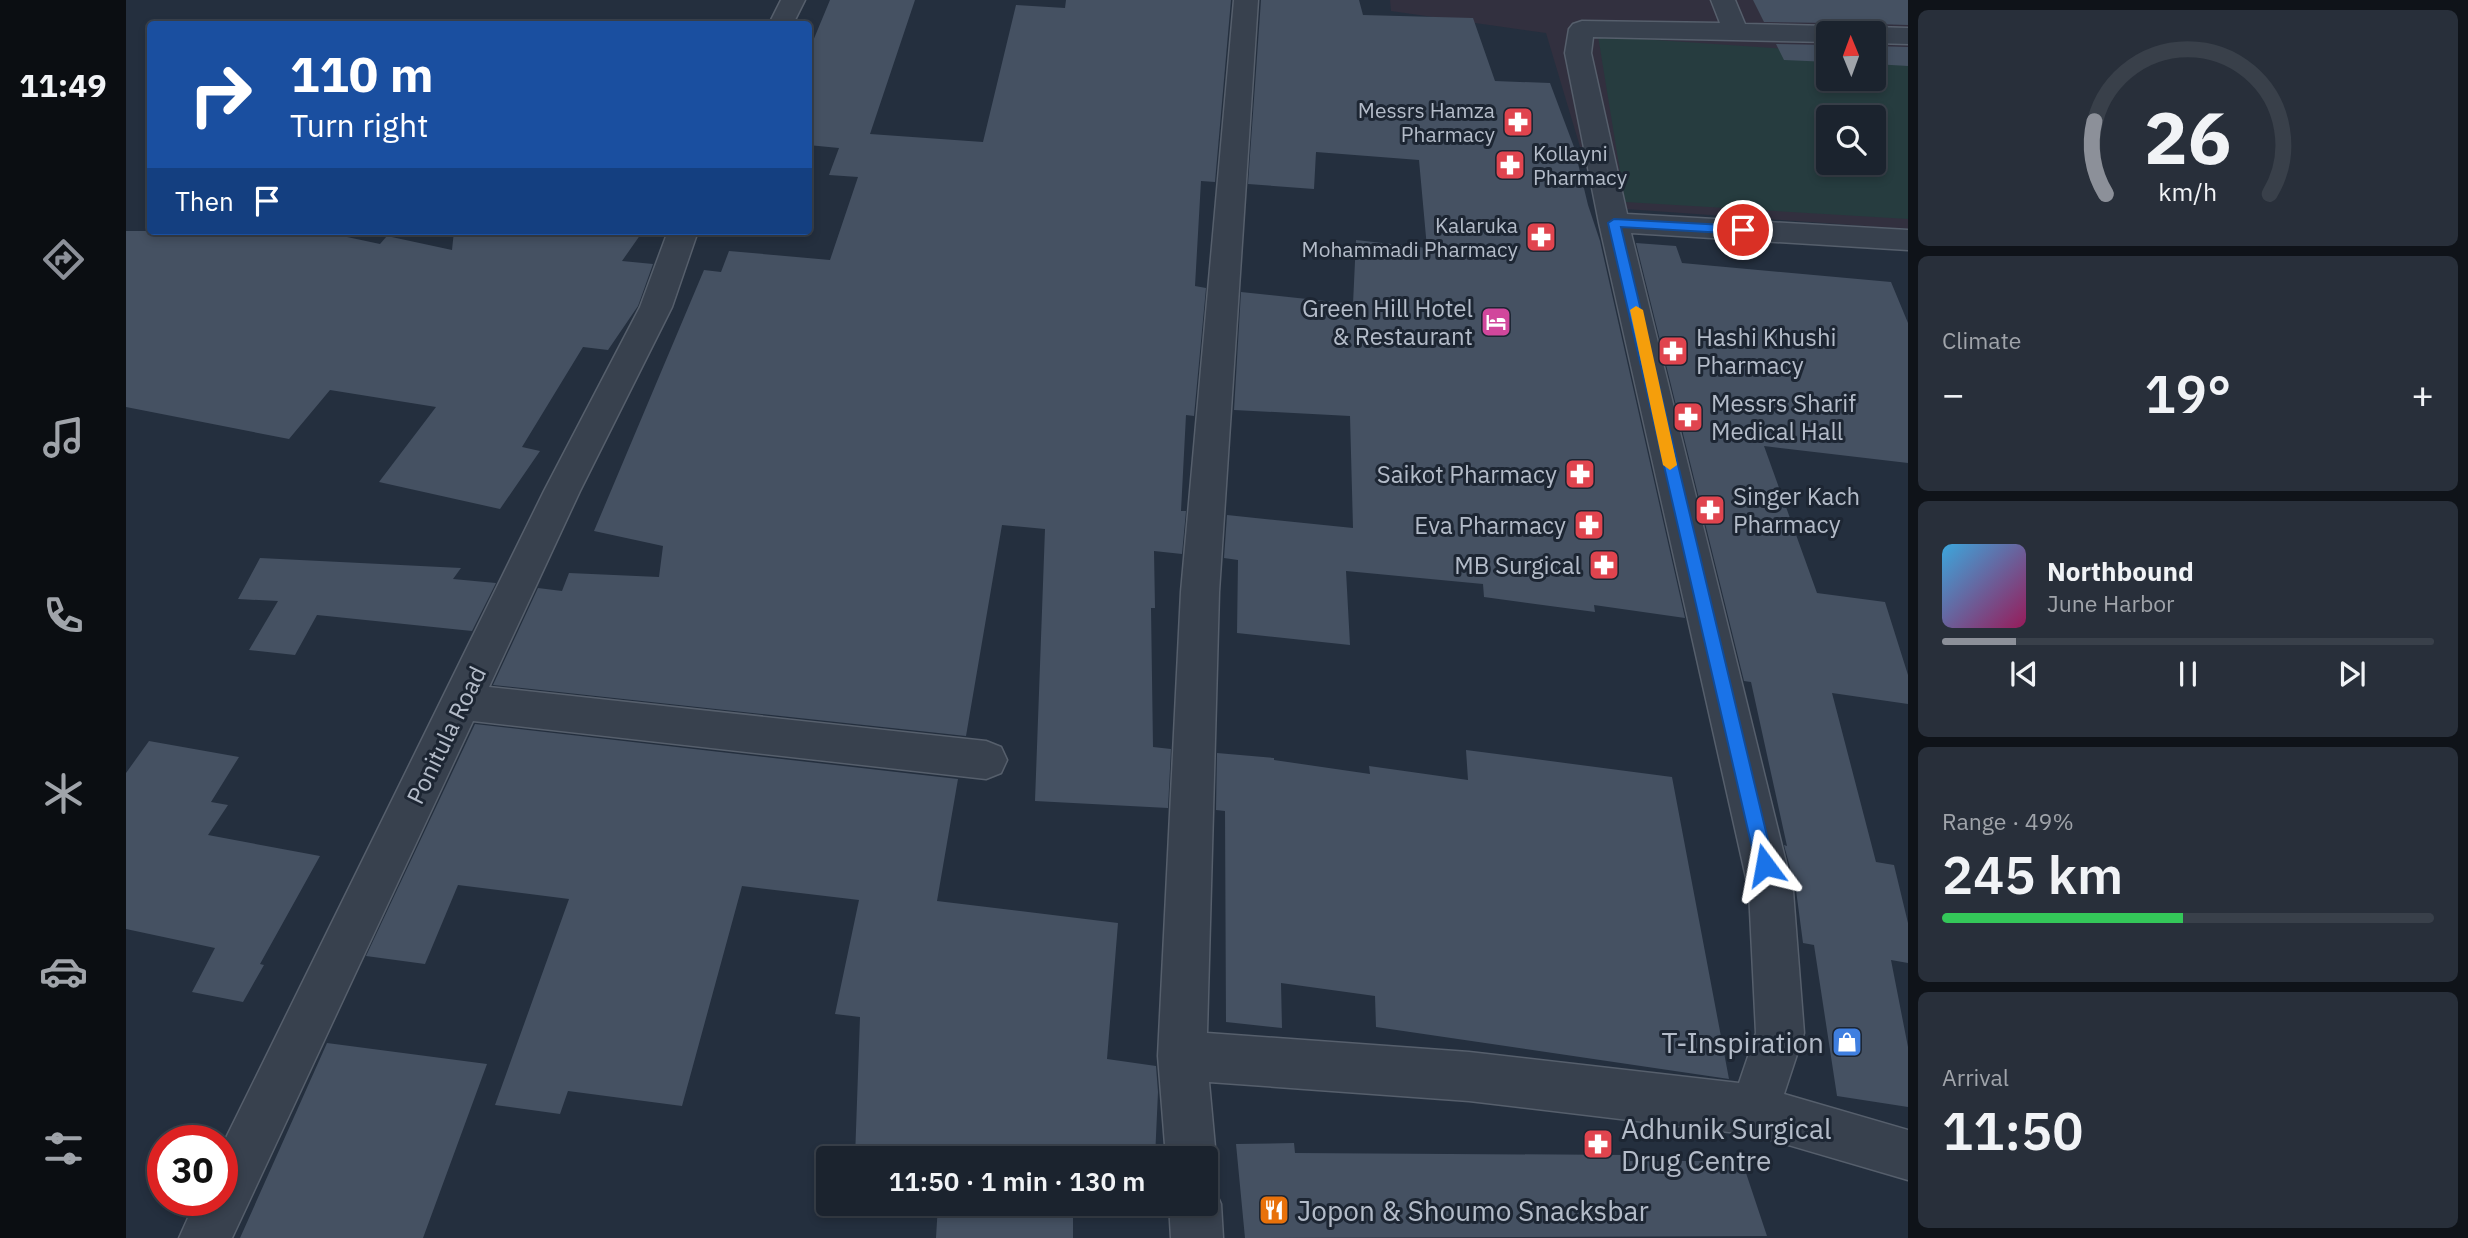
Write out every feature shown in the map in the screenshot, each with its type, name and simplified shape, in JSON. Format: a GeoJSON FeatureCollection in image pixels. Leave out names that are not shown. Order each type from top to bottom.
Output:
{"type":"FeatureCollection","features":[{"type":"Feature","properties":{"kind":"street"},"geometry":{"type":"LineString","coordinates":[[782,21],[793,0]]}},
{"type":"Feature","properties":{"kind":"street"},"geometry":{"type":"LineString","coordinates":[[1190,1146],[1182,1056],[1200,592],[1246,0]]}},
{"type":"Feature","properties":{"kind":"street"},"geometry":{"type":"LineString","coordinates":[[1723,0],[1736,31]]}},
{"type":"Feature","properties":{"kind":"street"},"geometry":{"type":"LineString","coordinates":[[1754,1110],[1780,1033],[1771,891],[1614,223],[1578,53],[1582,29],[1816,34]]}},
{"type":"Feature","properties":{"kind":"street"},"geometry":{"type":"LineString","coordinates":[[1886,35],[1908,36]]}},
{"type":"Feature","properties":{"kind":"street"},"geometry":{"type":"LineString","coordinates":[[1614,223],[1908,240]]}},
{"type":"Feature","properties":{"kind":"street","name":"Ponitula Road"},"geometry":{"type":"LineString","coordinates":[[205,1238],[562,491],[656,307],[683,235]]}},
{"type":"Feature","properties":{"kind":"street"},"geometry":{"type":"LineString","coordinates":[[462,702],[986,760]]}},
{"type":"Feature","properties":{"kind":"street"},"geometry":{"type":"LineString","coordinates":[[1182,1056],[1275,1060],[1646,1094],[1754,1110],[1908,1155]]}},
{"type":"Feature","properties":{"kind":"street"},"geometry":{"type":"LineString","coordinates":[[1196,1216],[1197,1238]]}},
{"type":"Feature","properties":{"kind":"shaded area"},"geometry":{"type":"Polygon","coordinates":[[[1390,0],[1908,0],[1908,229],[1598,207],[1546,33],[1391,11],[1390,0]]]}},
{"type":"Feature","properties":{"kind":"green space"},"geometry":{"type":"Polygon","coordinates":[[[1598,36],[1816,51],[1816,91],[1886,91],[1886,55],[1908,57],[1908,219],[1625,202],[1598,36]]]}},
{"type":"Feature","properties":{"kind":"building"},"geometry":{"type":"Polygon","coordinates":[[[830,0],[915,0],[870,134],[983,142],[1016,5],[1065,8],[1066,0],[1231,0],[1215,182],[1201,181],[1195,286],[1206,288],[1194,416],[1186,415],[1181,511],[1186,511],[1182,554],[1154,551],[1155,608],[1151,608],[1153,747],[1171,749],[1168,808],[1035,801],[1045,529],[1002,525],[966,736],[493,685],[538,588],[562,591],[569,573],[659,577],[663,546],[594,531],[704,270],[721,272],[729,251],[830,260],[858,177],[829,175],[839,148],[812,145],[812,43],[830,0]]]}},
{"type":"Feature","properties":{"kind":"building"},"geometry":{"type":"Polygon","coordinates":[[[1261,0],[1359,0],[1363,15],[1473,18],[1495,81],[1550,83],[1574,147],[1600,241],[1685,618],[1594,605],[1595,612],[1484,597],[1483,584],[1346,571],[1350,645],[1237,633],[1238,560],[1224,558],[1227,515],[1353,528],[1350,416],[1234,410],[1241,292],[1353,304],[1356,240],[1427,248],[1419,160],[1316,152],[1314,189],[1248,184],[1261,0]]]}},
{"type":"Feature","properties":{"kind":"building"},"geometry":{"type":"Polygon","coordinates":[[[1753,0],[1908,0],[1908,25],[1886,24],[1886,21],[1764,22],[1753,0]]]}},
{"type":"Feature","properties":{"kind":"building"},"geometry":{"type":"Polygon","coordinates":[[[1776,44],[1816,45],[1816,61],[1784,60],[1776,44]]]}},
{"type":"Feature","properties":{"kind":"building"},"geometry":{"type":"Polygon","coordinates":[[[1886,46],[1908,47],[1908,66],[1886,65],[1886,46]]]}},
{"type":"Feature","properties":{"kind":"building"},"geometry":{"type":"Polygon","coordinates":[[[126,231],[147,231],[147,235],[338,235],[380,244],[387,236],[452,250],[454,235],[640,235],[622,261],[653,264],[638,306],[608,350],[583,347],[522,447],[540,451],[500,509],[379,482],[436,407],[330,390],[289,439],[126,407],[126,231]]]}},
{"type":"Feature","properties":{"kind":"building"},"geometry":{"type":"Polygon","coordinates":[[[1636,243],[1676,246],[1682,263],[1891,282],[1908,323],[1908,463],[1764,446],[1817,593],[1885,602],[1908,675],[1908,704],[1832,693],[1876,862],[1894,865],[1908,923],[1908,963],[1891,960],[1908,1047],[1908,1107],[1837,1096],[1814,945],[1803,943],[1796,890],[1784,845],[1787,846],[1751,682],[1744,681],[1636,243]]]}},
{"type":"Feature","properties":{"kind":"building"},"geometry":{"type":"Polygon","coordinates":[[[260,558],[461,568],[453,579],[496,583],[472,631],[317,615],[295,655],[249,650],[278,601],[238,599],[260,558]]]}},
{"type":"Feature","properties":{"kind":"building"},"geometry":{"type":"Polygon","coordinates":[[[475,724],[958,779],[937,901],[1118,923],[1107,1059],[1156,1066],[1158,1092],[1156,1146],[855,1146],[860,1017],[835,1014],[859,900],[742,886],[682,1106],[568,1091],[560,1114],[495,1105],[569,899],[458,885],[425,964],[366,956],[475,724]]]}},
{"type":"Feature","properties":{"kind":"building"},"geometry":{"type":"Polygon","coordinates":[[[149,741],[239,757],[211,802],[228,805],[208,835],[320,856],[260,964],[264,965],[243,1002],[192,992],[215,948],[126,929],[126,773],[149,741]]]}},
{"type":"Feature","properties":{"kind":"building"},"geometry":{"type":"Polygon","coordinates":[[[1466,750],[1672,777],[1729,1079],[1376,1027],[1375,996],[1281,983],[1282,1028],[1226,1022],[1225,811],[1216,810],[1217,753],[1274,758],[1370,774],[1369,766],[1468,780],[1466,750]]]}},
{"type":"Feature","properties":{"kind":"building"},"geometry":{"type":"Polygon","coordinates":[[[327,1043],[487,1064],[423,1238],[240,1238],[327,1043]]]}},
{"type":"Feature","properties":{"kind":"building"},"geometry":{"type":"Polygon","coordinates":[[[1294,1143],[1295,1153],[1629,1155],[1630,1161],[1742,1161],[1767,1236],[1245,1238],[1236,1144],[1294,1143]]]}},
{"type":"Feature","properties":{"kind":"building"},"geometry":{"type":"Polygon","coordinates":[[[937,1216],[1073,1216],[1073,1238],[936,1238],[937,1216]]]}},
{"type":"Feature","properties":{"kind":"slow traffic"},"geometry":{"type":"LineString","coordinates":[[1636,310],[1670,465]]}},
{"type":"Feature","properties":{"kind":"place","name":"Messrs Hamza Pharmacy"},"geometry":{"type":"Point","coordinates":[1518,122]}},
{"type":"Feature","properties":{"kind":"place","name":"Kollayni Pharmacy"},"geometry":{"type":"Point","coordinates":[1510,165]}},
{"type":"Feature","properties":{"kind":"place","name":"Kalaruka Mohammadi Pharmacy"},"geometry":{"type":"Point","coordinates":[1541,237]}},
{"type":"Feature","properties":{"kind":"place","name":"Green Hill Hotel & Restaurant"},"geometry":{"type":"Point","coordinates":[1496,322]}},
{"type":"Feature","properties":{"kind":"place","name":"Hashi Khushi Pharmacy"},"geometry":{"type":"Point","coordinates":[1673,351]}},
{"type":"Feature","properties":{"kind":"place","name":"Messrs Sharif Medical Hall"},"geometry":{"type":"Point","coordinates":[1688,417]}},
{"type":"Feature","properties":{"kind":"place","name":"Saikot Pharmacy"},"geometry":{"type":"Point","coordinates":[1580,474]}},
{"type":"Feature","properties":{"kind":"place","name":"Singer Kach Pharmacy"},"geometry":{"type":"Point","coordinates":[1710,510]}},
{"type":"Feature","properties":{"kind":"place","name":"Eva Pharmacy"},"geometry":{"type":"Point","coordinates":[1589,525]}},
{"type":"Feature","properties":{"kind":"place","name":"MB Surgical"},"geometry":{"type":"Point","coordinates":[1604,565]}},
{"type":"Feature","properties":{"kind":"place","name":"T-Inspiration"},"geometry":{"type":"Point","coordinates":[1847,1042]}},
{"type":"Feature","properties":{"kind":"place","name":"Adhunik Surgical Drug Centre"},"geometry":{"type":"Point","coordinates":[1598,1144]}},
{"type":"Feature","properties":{"kind":"place","name":"Jopon & Shoumo Snacksbar"},"geometry":{"type":"Point","coordinates":[1274,1210]}},
{"type":"Feature","properties":{"kind":"route"},"geometry":{"type":"LineString","coordinates":[[1743,230],[1614,223],[1765,865]]}}]}
